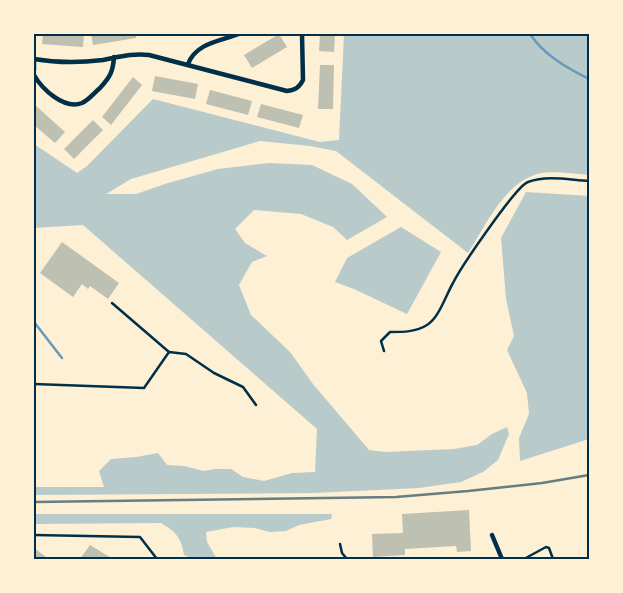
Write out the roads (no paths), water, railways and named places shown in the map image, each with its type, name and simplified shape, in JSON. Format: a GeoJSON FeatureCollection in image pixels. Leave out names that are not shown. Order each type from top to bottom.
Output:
{"type":"FeatureCollection","features":[{"type":"Feature","properties":{"kind":"street"},"geometry":{"type":"LineString","coordinates":[[188,64],[192,54],[199,48],[239,34]]}},
{"type":"Feature","properties":{"kind":"street"},"geometry":{"type":"LineString","coordinates":[[34,70],[34,59],[77,62],[138,54],[188,64],[287,91],[294,90],[300,86],[303,80],[302,34]]}},
{"type":"Feature","properties":{"kind":"street"},"geometry":{"type":"LineString","coordinates":[[34,75],[38,82],[61,101],[68,104],[82,103],[108,80],[114,69],[114,57]]}},
{"type":"Feature","properties":{"kind":"street"},"geometry":{"type":"LineString","coordinates":[[492,535],[502,559]]}},
{"type":"Feature","properties":{"kind":"lane"},"geometry":{"type":"LineString","coordinates":[[384,351],[381,341],[390,332],[415,331],[429,324],[459,273],[510,199],[526,182],[546,178],[589,181]]}},
{"type":"Feature","properties":{"kind":"lane"},"geometry":{"type":"LineString","coordinates":[[112,303],[169,352],[186,354],[214,373],[243,387],[256,405]]}},
{"type":"Feature","properties":{"kind":"lane"},"geometry":{"type":"LineString","coordinates":[[34,384],[144,388],[169,352]]}},
{"type":"Feature","properties":{"kind":"lane"},"geometry":{"type":"LineString","coordinates":[[34,536],[140,537],[158,559]]}},
{"type":"Feature","properties":{"kind":"lane"},"geometry":{"type":"LineString","coordinates":[[340,544],[342,553],[347,559]]}},
{"type":"Feature","properties":{"kind":"lane"},"geometry":{"type":"LineString","coordinates":[[524,559],[546,547],[549,548],[553,559]]}},
{"type":"Feature","properties":{"kind":"waterway"},"geometry":{"type":"LineString","coordinates":[[530,34],[549,55],[589,79]]}},
{"type":"Feature","properties":{"kind":"waterway"},"geometry":{"type":"LineString","coordinates":[[34,322],[62,358]]}},
{"type":"Feature","properties":{"kind":"railway"},"geometry":{"type":"LineString","coordinates":[[34,502],[396,497],[542,483],[589,475]]}}]}
